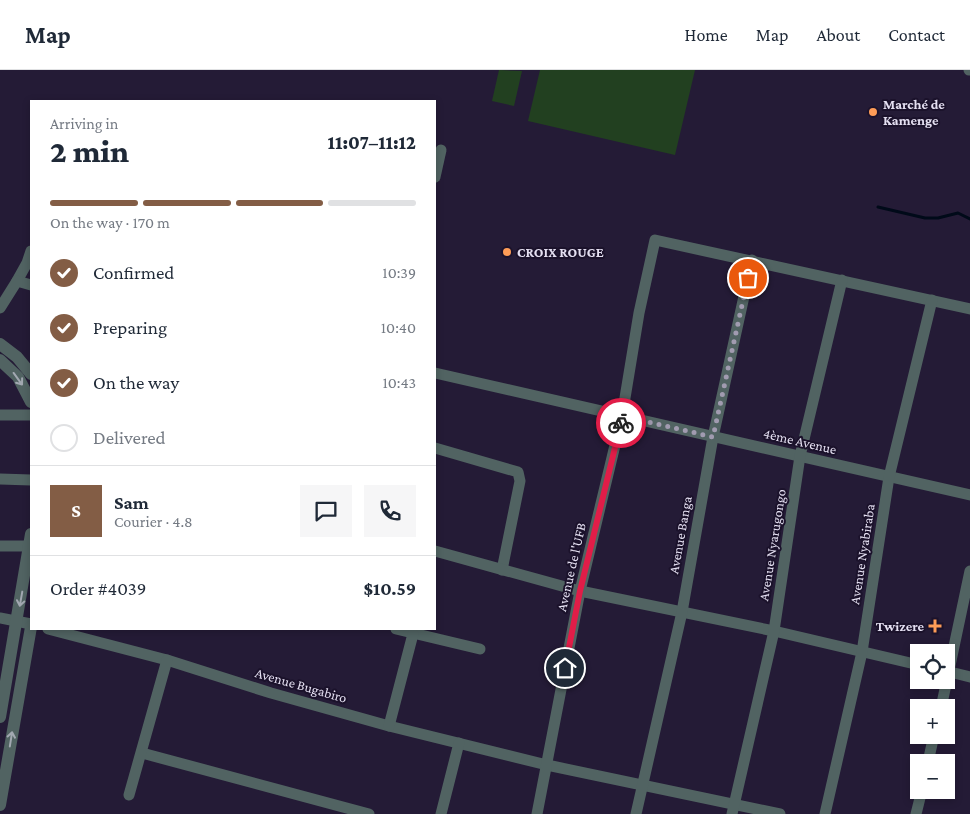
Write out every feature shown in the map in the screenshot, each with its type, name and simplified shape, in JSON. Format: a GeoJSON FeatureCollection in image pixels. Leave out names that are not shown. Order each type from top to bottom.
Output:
{"type":"FeatureCollection","features":[{"type":"Feature","properties":{"kind":"street"},"geometry":{"type":"LineString","coordinates":[[436,172],[441,150]]}},
{"type":"Feature","properties":{"kind":"street","name":"Avenue de l'UFB"},"geometry":{"type":"LineString","coordinates":[[537,814],[580,591],[622,416],[639,313],[655,240],[752,260]]}},
{"type":"Feature","properties":{"kind":"street"},"geometry":{"type":"LineString","coordinates":[[0,308],[27,263],[30,254]]}},
{"type":"Feature","properties":{"kind":"street"},"geometry":{"type":"LineString","coordinates":[[752,260],[970,309]]}},
{"type":"Feature","properties":{"kind":"street","name":"Avenue Banga"},"geometry":{"type":"LineString","coordinates":[[636,814],[682,612],[713,437],[752,260]]}},
{"type":"Feature","properties":{"kind":"street","name":"Avenue Nyarugongo"},"geometry":{"type":"LineString","coordinates":[[733,809],[774,631],[800,456],[842,280]]}},
{"type":"Feature","properties":{"kind":"street"},"geometry":{"type":"LineString","coordinates":[[16,281],[30,285]]}},
{"type":"Feature","properties":{"kind":"street","name":"Avenue Nyabiraba"},"geometry":{"type":"LineString","coordinates":[[825,814],[862,652],[889,477],[932,300]]}},
{"type":"Feature","properties":{"kind":"street"},"geometry":{"type":"LineString","coordinates":[[0,344],[17,358],[30,373]]}},
{"type":"Feature","properties":{"kind":"street"},"geometry":{"type":"LineString","coordinates":[[0,360],[18,377],[30,400]]}},
{"type":"Feature","properties":{"kind":"street","name":"4ème Avenue"},"geometry":{"type":"LineString","coordinates":[[436,373],[970,495]]}},
{"type":"Feature","properties":{"kind":"street"},"geometry":{"type":"LineString","coordinates":[[0,415],[30,415]]}},
{"type":"Feature","properties":{"kind":"street"},"geometry":{"type":"LineString","coordinates":[[436,448],[518,472],[520,480],[502,570]]}},
{"type":"Feature","properties":{"kind":"street"},"geometry":{"type":"LineString","coordinates":[[0,479],[30,480]]}},
{"type":"Feature","properties":{"kind":"street"},"geometry":{"type":"LineString","coordinates":[[0,546],[30,540],[17,622],[2,692],[0,717]]}},
{"type":"Feature","properties":{"kind":"street"},"geometry":{"type":"LineString","coordinates":[[436,551],[580,591],[774,631],[910,663]]}},
{"type":"Feature","properties":{"kind":"street"},"geometry":{"type":"LineString","coordinates":[[955,645],[968,596],[970,571]]}},
{"type":"Feature","properties":{"kind":"street"},"geometry":{"type":"LineString","coordinates":[[0,618],[30,626]]}},
{"type":"Feature","properties":{"kind":"street"},"geometry":{"type":"LineString","coordinates":[[0,805],[30,630]]}},
{"type":"Feature","properties":{"kind":"street","name":"Avenue Bugabiro"},"geometry":{"type":"LineString","coordinates":[[52,630],[167,660],[389,726],[547,765],[643,784],[733,809],[780,814]]}},
{"type":"Feature","properties":{"kind":"street"},"geometry":{"type":"LineString","coordinates":[[399,630],[480,649]]}},
{"type":"Feature","properties":{"kind":"street"},"geometry":{"type":"LineString","coordinates":[[389,726],[413,634]]}},
{"type":"Feature","properties":{"kind":"street"},"geometry":{"type":"LineString","coordinates":[[129,795],[167,660]]}},
{"type":"Feature","properties":{"kind":"street"},"geometry":{"type":"LineString","coordinates":[[955,673],[970,676]]}},
{"type":"Feature","properties":{"kind":"street"},"geometry":{"type":"LineString","coordinates":[[441,814],[458,743]]}},
{"type":"Feature","properties":{"kind":"street"},"geometry":{"type":"LineString","coordinates":[[142,753],[369,814]]}},
{"type":"Feature","properties":{"kind":"street"},"geometry":{"type":"LineString","coordinates":[[916,814],[920,799]]}},
{"type":"Feature","properties":{"kind":"green space"},"geometry":{"type":"Polygon","coordinates":[[[499,70],[522,71],[514,106],[492,101],[499,70]]]}},
{"type":"Feature","properties":{"kind":"green space"},"geometry":{"type":"Polygon","coordinates":[[[540,70],[695,70],[675,155],[528,121],[540,70]]]}},
{"type":"Feature","properties":{"kind":"waterway"},"geometry":{"type":"LineString","coordinates":[[878,207],[925,218],[938,218],[958,213],[970,219]]}},
{"type":"Feature","properties":{"kind":"way so far"},"geometry":{"type":"LineString","coordinates":[[621,423],[622,416],[713,437],[748,278]]}},
{"type":"Feature","properties":{"kind":"place","name":"Marché de Kamenge"},"geometry":{"type":"Point","coordinates":[873,112]}},
{"type":"Feature","properties":{"kind":"place","name":"CROIX ROUGE"},"geometry":{"type":"Point","coordinates":[507,252]}},
{"type":"Feature","properties":{"kind":"place","name":"Twizere"},"geometry":{"type":"Point","coordinates":[935,626]}},
{"type":"Feature","properties":{"kind":"route"},"geometry":{"type":"LineString","coordinates":[[565,668],[580,591],[621,423]]}}]}
